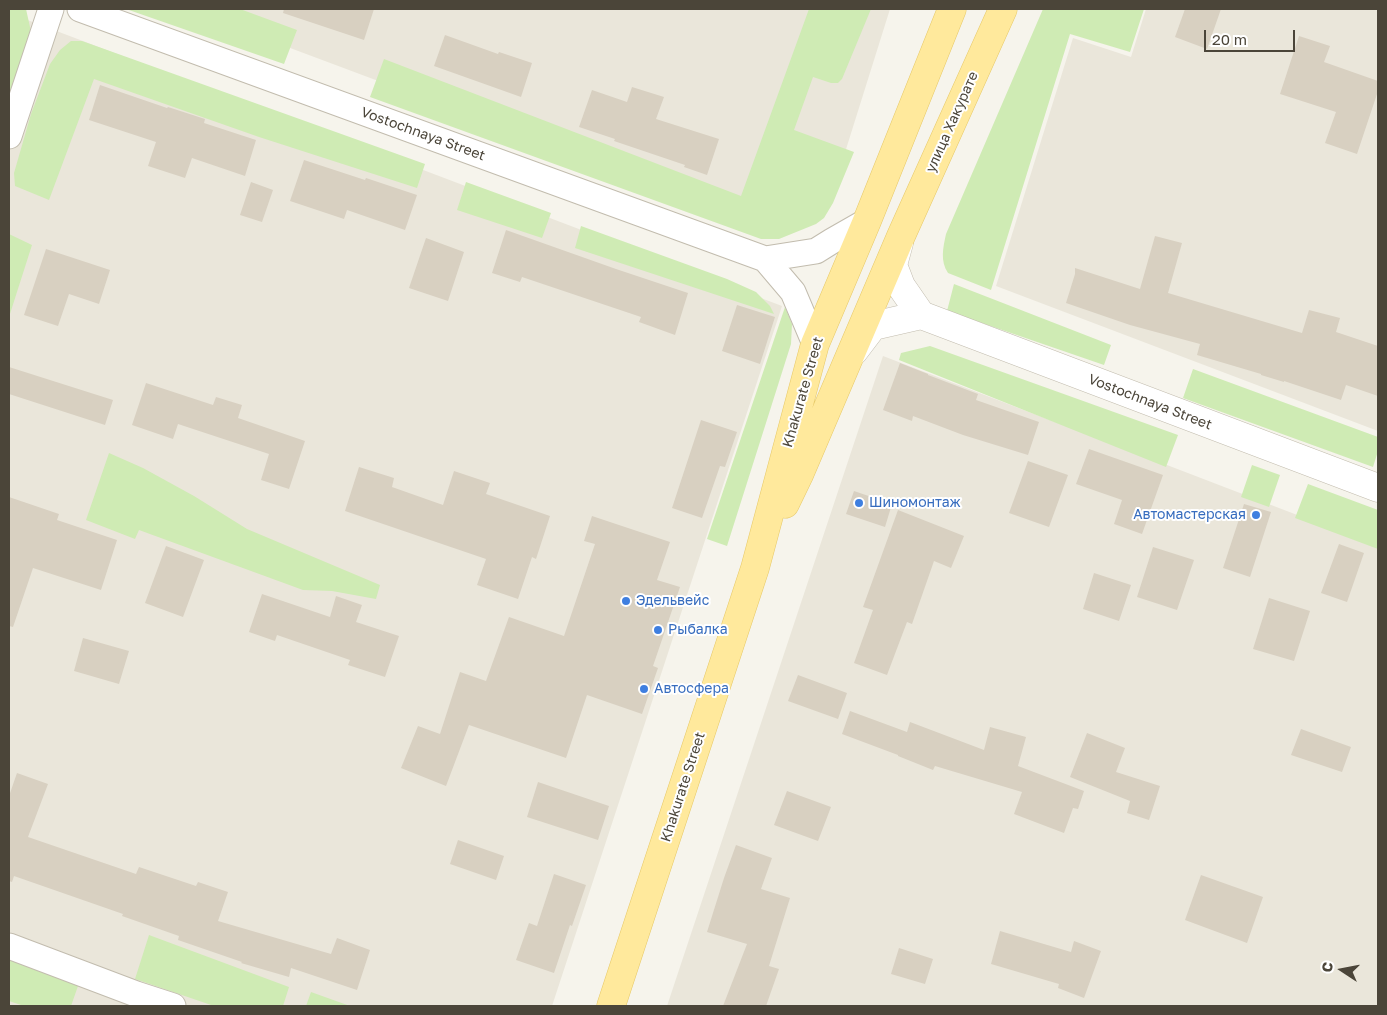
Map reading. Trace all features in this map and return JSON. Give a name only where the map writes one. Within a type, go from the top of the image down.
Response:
[{"type":"main road","points":[[867,221],[952,9]]},
{"type":"main road","name":"улица Хакурате","points":[[900,239],[1003,9]]},
{"type":"main road","name":"Khakurate Street","points":[[611,1006],[755,568],[814,344],[867,221]]},
{"type":"main road","name":"Khakurate Street","points":[[755,568],[799,475],[900,239]]},
{"type":"street","points":[[9,136],[52,9]]},
{"type":"street","name":"Vostochnaya Street","points":[[80,9],[765,258]]},
{"type":"street","points":[[765,258],[816,251],[867,221]]},
{"type":"street","points":[[850,356],[873,326],[921,315],[901,286],[893,265],[900,239]]},
{"type":"street","points":[[765,258],[793,292],[814,344]]},
{"type":"street","name":"Vostochnaya Street","points":[[921,315],[1378,488]]},
{"type":"street","points":[[9,946],[173,1006]]},
{"type":"shaded area","points":[[186,9],[890,9],[826,213],[779,231]]},
{"type":"shaded area","points":[[1146,9],[1378,9],[1378,431],[996,286],[1073,38],[1131,57]]},
{"type":"shaded area","points":[[9,13],[782,306],[552,1006],[9,1006]]},
{"type":"shaded area","points":[[883,356],[1378,546],[1378,1006],[667,1006]]},
{"type":"green space","points":[[9,9],[26,9],[32,36],[9,104]]},
{"type":"green space","points":[[126,9],[240,9],[297,30],[284,64]]},
{"type":"green space","points":[[809,9],[871,9],[842,79],[838,83],[831,83],[813,77],[794,130],[854,152],[833,203],[824,218],[816,224],[779,239],[761,239],[370,97],[384,59],[741,196]]},
{"type":"green space","points":[[1043,9],[1144,9],[1130,52],[1070,34],[991,290],[948,273],[943,259],[944,244],[946,234]]},
{"type":"green space","points":[[71,41],[82,41],[425,164],[417,188],[259,137],[94,79],[49,200],[15,186],[14,173],[31,114],[50,64],[60,50]]},
{"type":"green space","points":[[466,182],[551,213],[542,238],[457,210]]},
{"type":"green space","points":[[581,226],[727,279],[756,292],[770,306],[774,314],[575,248]]},
{"type":"green space","points":[[9,234],[32,245],[9,317]]},
{"type":"green space","points":[[954,284],[1111,345],[1104,365],[947,311]]},
{"type":"green space","points":[[785,307],[792,324],[791,344],[727,546],[707,539]]},
{"type":"green space","points":[[930,346],[1178,435],[1166,467],[899,360],[901,353]]},
{"type":"green space","points":[[1193,369],[1378,437],[1378,451],[1373,467],[1183,398]]},
{"type":"green space","points":[[109,453],[143,468],[194,496],[247,529],[380,585],[376,599],[332,591],[303,590],[139,530],[135,539],[86,520]]},
{"type":"green space","points":[[1252,465],[1280,475],[1269,507],[1241,497]]},
{"type":"green space","points":[[1308,484],[1378,510],[1378,549],[1295,518]]},
{"type":"green space","points":[[149,935],[289,987],[283,1006],[214,1006],[135,979]]},
{"type":"green space","points":[[9,960],[78,986],[71,1006],[24,1006],[9,1001]]},
{"type":"green space","points":[[311,992],[350,1006],[306,1006]]},
{"type":"building","points":[[284,9],[374,9],[364,40],[283,13]]},
{"type":"building","points":[[1185,9],[1221,9],[1207,49],[1175,37]]},
{"type":"building","points":[[445,35],[498,54],[499,52],[532,63],[521,97],[434,66]]},
{"type":"building","points":[[1299,36],[1330,46],[1324,62],[1378,81],[1378,91],[1357,154],[1325,143],[1336,112],[1280,94]]},
{"type":"building","points":[[100,85],[205,119],[204,123],[256,140],[245,176],[192,158],[185,178],[148,166],[156,142],[89,120]]},
{"type":"building","points":[[632,87],[664,97],[656,119],[719,139],[707,175],[684,167],[685,165],[579,127],[592,90],[627,102]]},
{"type":"building","points":[[304,160],[417,195],[405,230],[347,210],[344,219],[290,201]]},
{"type":"building","points":[[251,182],[273,190],[262,222],[240,215]]},
{"type":"building","points":[[506,230],[688,293],[675,335],[639,322],[641,317],[522,277],[520,282],[492,273]]},
{"type":"building","points":[[1155,236],[1182,243],[1168,293],[1302,333],[1309,310],[1340,318],[1336,332],[1378,346],[1378,396],[1346,385],[1341,400],[1197,355],[1200,344],[1130,325],[1066,303],[1075,268],[1140,289]]},
{"type":"building","points":[[426,238],[464,252],[448,301],[409,288]]},
{"type":"building","points":[[46,249],[110,270],[99,304],[69,294],[58,326],[24,315]]},
{"type":"building","points":[[737,305],[775,317],[760,364],[722,351]]},
{"type":"building","points":[[900,363],[978,394],[976,400],[1039,422],[1028,455],[963,435],[913,416],[912,421],[883,410]]},
{"type":"building","points":[[9,367],[113,400],[105,425],[9,394]]},
{"type":"building","points":[[146,383],[213,405],[216,397],[242,405],[238,418],[305,441],[289,489],[261,480],[269,454],[178,424],[173,439],[132,425]]},
{"type":"building","points":[[701,420],[737,432],[725,467],[720,466],[702,518],[672,508]]},
{"type":"building","points":[[1089,449],[1163,475],[1142,534],[1114,524],[1122,500],[1076,484]]},
{"type":"building","points":[[1028,461],[1068,475],[1049,527],[1009,513]]},
{"type":"building","points":[[359,467],[394,478],[392,487],[443,505],[454,471],[490,483],[486,494],[550,516],[536,559],[532,557],[518,599],[477,585],[486,559],[345,511]]},
{"type":"building","points":[[854,491],[892,504],[885,527],[846,514]]},
{"type":"building","points":[[9,497],[59,514],[57,520],[117,540],[101,590],[33,568],[13,627],[9,626]]},
{"type":"building","points":[[1244,504],[1271,512],[1250,577],[1223,568]]},
{"type":"building","points":[[898,510],[964,536],[951,568],[934,561],[912,624],[907,622],[887,675],[854,663],[873,610],[863,607]]},
{"type":"building","points":[[592,516],[670,542],[657,580],[680,587],[653,666],[658,668],[642,714],[587,695],[566,758],[469,725],[446,786],[401,768],[418,726],[440,734],[460,672],[486,681],[509,617],[564,636],[595,544],[584,541]]},
{"type":"building","points":[[1339,544],[1364,553],[1347,602],[1321,593]]},
{"type":"building","points":[[166,546],[204,560],[183,617],[145,603]]},
{"type":"building","points":[[1153,547],[1194,560],[1177,610],[1137,597]]},
{"type":"building","points":[[1094,573],[1131,585],[1119,621],[1083,609]]},
{"type":"building","points":[[262,594],[330,617],[336,596],[362,605],[356,622],[399,636],[385,677],[348,665],[350,660],[277,635],[275,641],[249,632]]},
{"type":"building","points":[[1269,598],[1310,611],[1294,661],[1253,649]]},
{"type":"building","points":[[83,638],[129,651],[119,684],[74,671]]},
{"type":"building","points":[[798,675],[847,693],[838,719],[788,701]]},
{"type":"building","points":[[850,711],[907,732],[910,722],[984,750],[990,727],[1026,737],[1018,766],[1084,791],[1078,809],[1073,808],[1064,833],[1014,814],[1022,792],[935,766],[933,770],[842,734]]},
{"type":"building","points":[[1301,729],[1351,747],[1342,772],[1291,755]]},
{"type":"building","points":[[1087,733],[1125,748],[1116,772],[1160,786],[1149,820],[1127,813],[1130,801],[1070,777]]},
{"type":"building","points":[[17,773],[48,784],[28,837],[136,874],[139,867],[196,886],[198,882],[228,892],[218,921],[331,954],[337,938],[370,950],[357,990],[291,968],[289,977],[241,963],[178,940],[179,936],[122,916],[123,914],[14,876],[12,882],[9,881],[9,796]]},
{"type":"building","points":[[538,782],[609,806],[598,840],[527,817]]},
{"type":"building","points":[[787,791],[831,807],[818,841],[774,825]]},
{"type":"building","points":[[458,840],[504,856],[496,880],[450,864]]},
{"type":"building","points":[[736,845],[772,858],[761,889],[790,898],[769,966],[779,969],[766,1006],[723,1006],[747,944],[707,932]]},
{"type":"building","points":[[554,874],[586,885],[554,973],[516,960],[529,923],[537,926]]},
{"type":"building","points":[[1201,875],[1263,897],[1247,943],[1185,920]]},
{"type":"building","points":[[1000,931],[1071,952],[1074,941],[1101,951],[1084,998],[1058,988],[1059,984],[991,964]]},
{"type":"building","points":[[899,948],[933,959],[925,984],[891,974]]},
{"type":"place","name":"Шиномонтаж","points":[[859,503]]},
{"type":"place","name":"Автомастерская","points":[[1256,515]]},
{"type":"place","name":"Эдельвейс","points":[[626,601]]},
{"type":"place","name":"Рыбалка","points":[[658,630]]},
{"type":"place","name":"Автосфера","points":[[644,689]]}]
